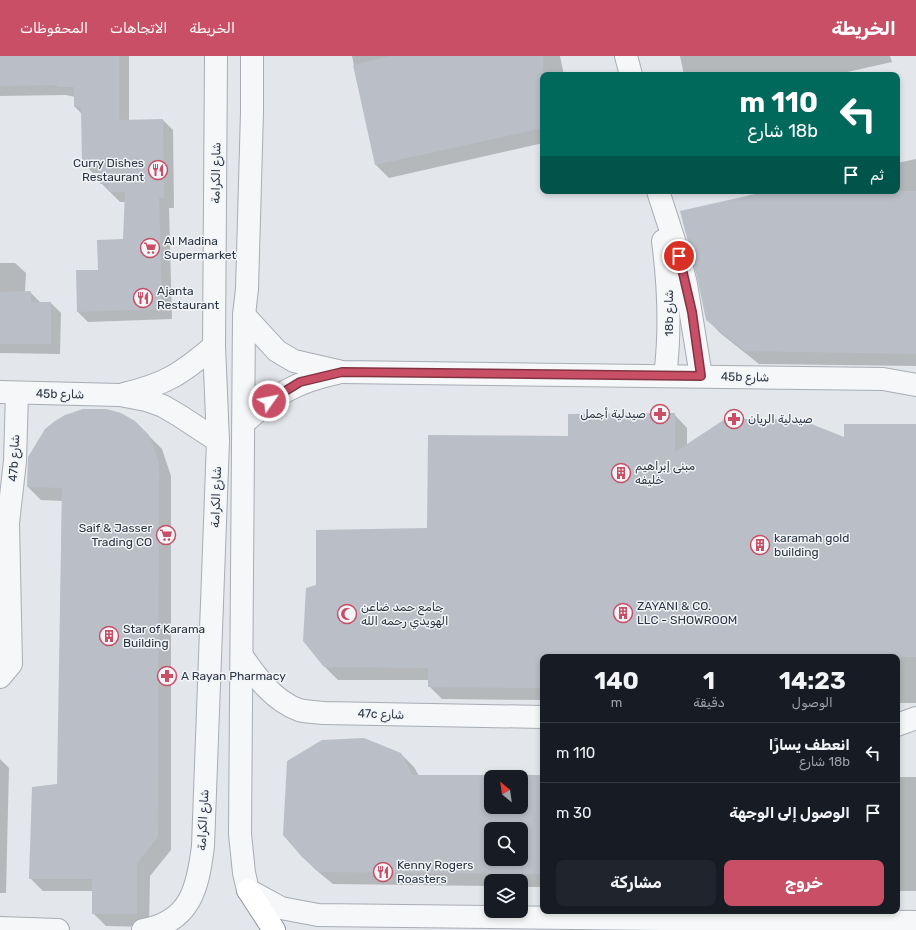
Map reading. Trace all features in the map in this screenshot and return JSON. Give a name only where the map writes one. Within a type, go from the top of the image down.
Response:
[{"type":"highway","points":[[248,890],[274,930]]},
{"type":"street","name":"شارع الكرامة","points":[[143,930],[164,923],[180,913],[192,899],[198,882],[203,846],[218,441],[214,346],[216,56]]},
{"type":"street","points":[[252,56],[252,112],[247,289],[244,315],[240,834],[244,873],[248,890],[281,908],[318,915],[916,922]]},
{"type":"street","points":[[626,56],[630,72]]},
{"type":"street","name":"18b شارع","points":[[659,196],[670,305],[669,337],[665,376]]},
{"type":"street","name":"18b شارع","points":[[659,196],[679,256],[686,284],[701,376]]},
{"type":"street","name":"45b شارع","points":[[244,315],[277,352],[294,361],[342,372],[884,379],[916,385]]},
{"type":"street","name":"45b شارع","points":[[120,395],[163,383],[184,370],[214,346]]},
{"type":"street","name":"45b شارع","points":[[244,422],[269,401],[295,385],[318,377],[342,372]]},
{"type":"street","name":"45b شارع","points":[[884,379],[916,373]]},
{"type":"street","name":"45b شارع","points":[[8,393],[120,395],[146,400],[163,406],[218,441]]},
{"type":"street","name":"47b شارع","points":[[0,677],[11,664],[8,523],[15,460],[8,393]]},
{"type":"street","name":"47b شارع","points":[[0,489],[8,523]]},
{"type":"street","name":"47c شارع","points":[[242,656],[256,678],[276,697],[299,710],[324,713],[540,717]]},
{"type":"street","points":[[900,725],[916,718]]},
{"type":"street","points":[[900,727],[916,732]]},
{"type":"street","points":[[0,928],[58,930]]},
{"type":"building","points":[[0,56],[119,56],[119,120],[163,119],[164,198],[159,198],[162,309],[77,312],[76,270],[98,270],[97,240],[123,239],[125,192],[109,192],[108,184],[100,184],[100,163],[82,163],[81,107],[74,107],[74,87],[57,87],[57,85],[0,86]]},
{"type":"building","points":[[391,56],[543,56],[543,72],[540,72],[540,129],[375,165],[353,65]]},
{"type":"building","points":[[900,191],[916,191],[916,354],[745,351],[706,320],[698,281],[680,211],[755,194],[900,194]]},
{"type":"building","points":[[31,291],[31,302],[51,302],[51,344],[0,344],[0,292]]},
{"type":"building","name":"Star of Karama Building","points":[[83,409],[106,409],[121,413],[135,421],[149,435],[159,462],[158,837],[137,863],[137,914],[92,914],[92,879],[29,879],[32,787],[57,784],[62,488],[27,487],[28,457],[45,429],[65,415]]},
{"type":"building","points":[[675,413],[675,452],[725,419],[799,419],[844,437],[844,424],[916,424],[916,657],[900,657],[900,654],[540,654],[540,688],[428,687],[428,668],[324,667],[303,641],[306,588],[316,585],[316,530],[427,528],[428,435],[568,436],[568,414]]},
{"type":"building","points":[[364,738],[401,753],[413,775],[484,775],[484,814],[528,814],[528,775],[540,775],[540,874],[319,872],[302,857],[283,835],[287,761],[322,740]]},
{"type":"place","name":"Curry Dishes Restaurant","points":[[158,170]]},
{"type":"place","name":"Al Madina Supermarket","points":[[150,248]]},
{"type":"place","name":"Ajanta Restaurant","points":[[143,298]]},
{"type":"place","name":"صيدلية أجمل","points":[[660,414]]},
{"type":"place","name":"صيدلية الريان","points":[[734,419]]},
{"type":"place","name":"مبنى إبراهيم خليفه","points":[[621,473]]},
{"type":"place","name":"Saif & Jasser Trading CO","points":[[166,535]]},
{"type":"place","name":"karamah gold building","points":[[760,545]]},
{"type":"place","name":"ZAYANI & CO. LLC - SHOWROOM","points":[[623,613]]},
{"type":"place","name":"جامع حمد ضاعن الهويدي رحمه الله","points":[[347,614]]},
{"type":"place","name":"Star of Karama Building","points":[[109,636]]},
{"type":"place","name":"A Rayan Pharmacy","points":[[167,676]]},
{"type":"place","name":"Kenny Rogers Roasters","points":[[383,872]]},
{"type":"route","points":[[269,401],[300,382],[342,372],[701,376],[692,312],[679,256]]}]
